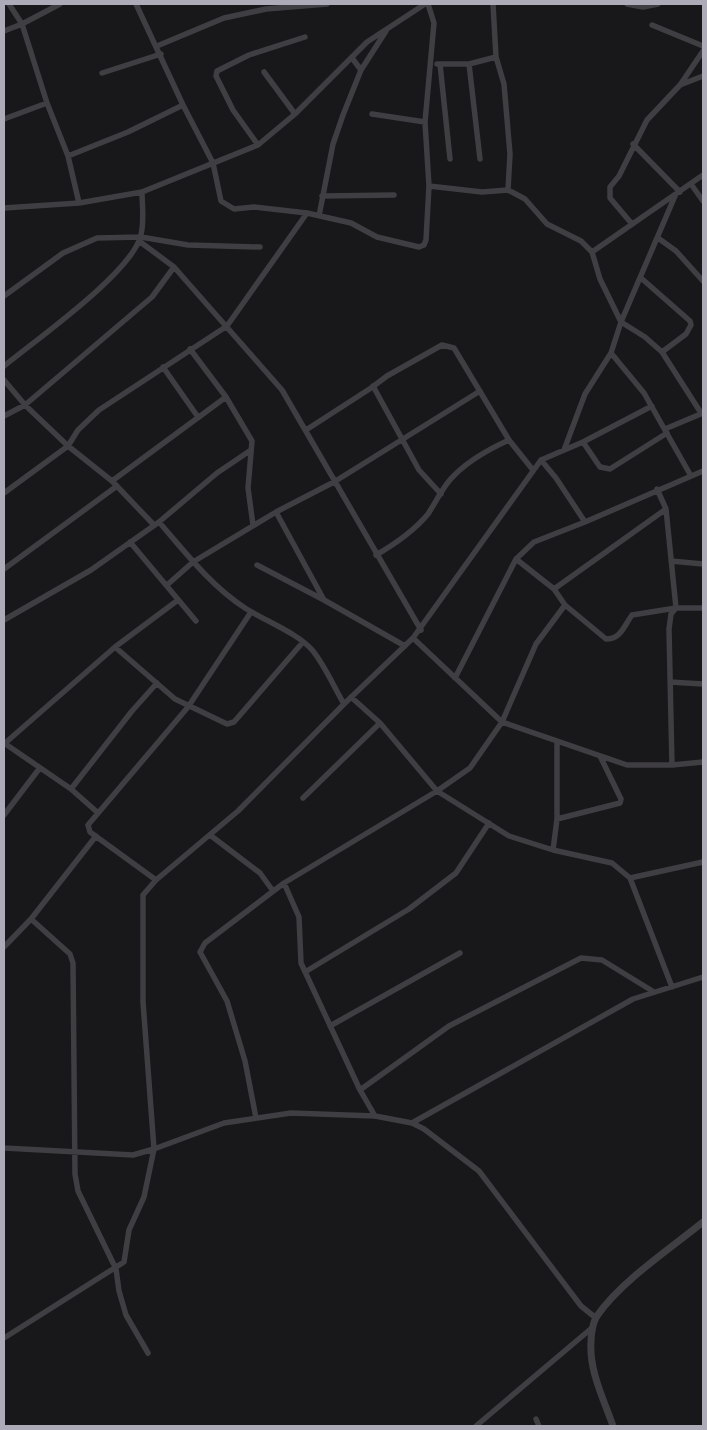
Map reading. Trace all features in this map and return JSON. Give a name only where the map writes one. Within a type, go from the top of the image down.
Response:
[{"type":"street","points":[[9,4],[22,24],[47,104],[68,156],[80,203]]},
{"type":"street","points":[[4,31],[22,24],[60,4]]},
{"type":"street","points":[[4,208],[80,203],[142,192],[213,163],[258,145],[295,114],[367,42],[427,4],[434,23],[425,122],[429,186],[426,240],[424,245],[419,247],[377,237],[351,223],[307,213],[254,208],[234,209],[221,201],[213,163],[183,105],[161,54],[136,4]]},
{"type":"street","points":[[157,46],[224,18],[266,10],[327,4]]},
{"type":"street","points":[[494,4],[496,57],[504,84],[508,124],[510,154],[508,190]]},
{"type":"street","points":[[627,4],[643,7],[658,4]]},
{"type":"street","points":[[652,25],[703,46]]},
{"type":"street","points":[[319,216],[333,144],[361,70],[388,29]]},
{"type":"street","points":[[258,145],[233,110],[216,76],[217,71],[250,55],[304,37]]},
{"type":"street","points":[[632,224],[610,198],[610,187],[619,176],[633,144],[647,120],[680,85],[703,51]]},
{"type":"street","points":[[102,74],[161,54]]},
{"type":"street","points":[[431,64],[469,64],[496,57]]},
{"type":"street","points":[[352,58],[361,70]]},
{"type":"street","points":[[440,64],[450,159]]},
{"type":"street","points":[[469,64],[480,159]]},
{"type":"street","points":[[264,72],[295,114]]},
{"type":"street","points":[[680,85],[703,76]]},
{"type":"street","points":[[4,119],[47,104]]},
{"type":"street","points":[[68,156],[128,132],[183,105]]},
{"type":"street","points":[[372,114],[425,122]]},
{"type":"street","points":[[633,144],[678,194]]},
{"type":"street","points":[[592,252],[703,175]]},
{"type":"street","points":[[691,184],[703,201]]},
{"type":"street","points":[[429,186],[482,192],[508,190],[525,199],[547,224],[581,241],[592,252],[600,279],[621,322],[645,337],[662,352],[702,413],[666,431],[610,469],[600,467],[583,442]]},
{"type":"street","points":[[4,366],[88,298],[126,263],[140,239],[142,192]]},
{"type":"street","points":[[564,450],[585,394],[610,353],[621,322],[678,194]]},
{"type":"street","points":[[322,196],[394,195]]},
{"type":"street","points":[[4,493],[68,446],[78,430],[99,410],[227,326],[307,213]]},
{"type":"street","points":[[4,296],[63,253],[97,238],[140,239],[188,245],[260,247]]},
{"type":"street","points":[[658,238],[676,251],[703,281]]},
{"type":"street","points":[[140,239],[174,267],[282,390],[421,630]]},
{"type":"street","points":[[4,416],[25,405],[152,297],[174,267]]},
{"type":"street","points":[[641,278],[690,321],[690,329],[686,334],[662,352]]},
{"type":"street","points":[[306,430],[387,376],[442,345],[454,348],[509,440],[533,470]]},
{"type":"street","points":[[190,349],[226,397],[249,434],[251,450],[248,488],[253,526]]},
{"type":"street","points":[[610,353],[630,374],[652,406],[692,476]]},
{"type":"street","points":[[163,367],[198,417]]},
{"type":"street","points":[[4,380],[25,405],[68,446],[115,483],[219,588],[251,612],[304,642],[313,651],[344,704]]},
{"type":"street","points":[[374,386],[419,470],[441,494]]},
{"type":"street","points":[[167,585],[193,562],[276,512],[334,482],[480,391]]},
{"type":"street","points":[[4,569],[226,397]]},
{"type":"street","points":[[4,1338],[116,1269],[124,1262],[129,1230],[144,1197],[154,1149],[143,1002],[141,914],[143,895],[156,880],[238,811],[351,697],[421,630],[541,460],[583,442],[652,406]]},
{"type":"street","points":[[376,555],[415,528],[426,516],[449,481],[469,462],[509,440]]},
{"type":"street","points":[[4,620],[91,570],[251,450]]},
{"type":"street","points":[[541,460],[556,478],[585,522]]},
{"type":"street","points":[[456,678],[516,559],[534,542],[703,471]]},
{"type":"street","points":[[657,489],[666,509],[676,608],[671,614],[669,629],[672,765]]},
{"type":"street","points":[[554,589],[666,509]]},
{"type":"street","points":[[276,512],[324,600]]},
{"type":"street","points":[[130,542],[196,621]]},
{"type":"street","points":[[516,559],[554,589],[565,604],[606,639],[613,639],[620,634],[632,616],[676,608],[703,608]]},
{"type":"street","points":[[671,561],[703,564]]},
{"type":"street","points":[[257,566],[324,600],[405,646]]},
{"type":"street","points":[[97,812],[71,789],[4,744],[115,647],[178,600]]},
{"type":"street","points":[[256,1118],[245,1062],[227,1001],[200,952],[205,943],[284,883],[437,791],[470,768],[502,722],[536,644],[565,604]]},
{"type":"street","points":[[156,880],[90,832],[88,825],[189,704],[251,612]]},
{"type":"street","points":[[413,638],[502,722],[601,758],[627,765],[672,765],[703,762]]},
{"type":"street","points":[[115,647],[175,699],[189,704],[227,724],[234,722],[304,642]]},
{"type":"street","points":[[670,682],[703,684]]},
{"type":"street","points":[[71,789],[132,711],[157,684]]},
{"type":"street","points":[[351,697],[380,723],[437,791],[509,836],[553,850],[612,863],[630,878],[672,987]]},
{"type":"street","points":[[302,798],[380,723]]},
{"type":"street","points":[[553,850],[557,819],[557,742]]},
{"type":"street","points":[[557,819],[617,805],[620,802],[621,800],[601,758]]},
{"type":"street","points":[[4,815],[39,769]]},
{"type":"street","points":[[305,972],[409,909],[456,873],[489,823]]},
{"type":"street","points":[[210,835],[260,873],[273,891]]},
{"type":"street","points":[[4,947],[31,919],[96,836]]},
{"type":"street","points":[[630,878],[703,862]]},
{"type":"street","points":[[284,883],[299,917],[301,963],[360,1090],[375,1116]]},
{"type":"street","points":[[31,919],[70,954],[73,963],[73,1152],[78,1190],[116,1269],[119,1291],[126,1315],[148,1353]]},
{"type":"street","points":[[330,1026],[460,953]]},
{"type":"street","points":[[360,1090],[449,1026],[580,958],[602,960],[654,992]]},
{"type":"street","points":[[412,1123],[633,999],[703,978]]},
{"type":"street","points":[[4,1148],[133,1155],[224,1123],[291,1113],[375,1116],[412,1123],[424,1129],[479,1171],[581,1306],[596,1318]]},
{"type":"street","points":[[613,1426],[595,1376],[591,1357],[590,1341],[596,1318],[609,1302],[633,1279],[703,1222]]},
{"type":"street","points":[[476,1426],[593,1327]]},
{"type":"street","points":[[536,1419],[539,1426]]}]
